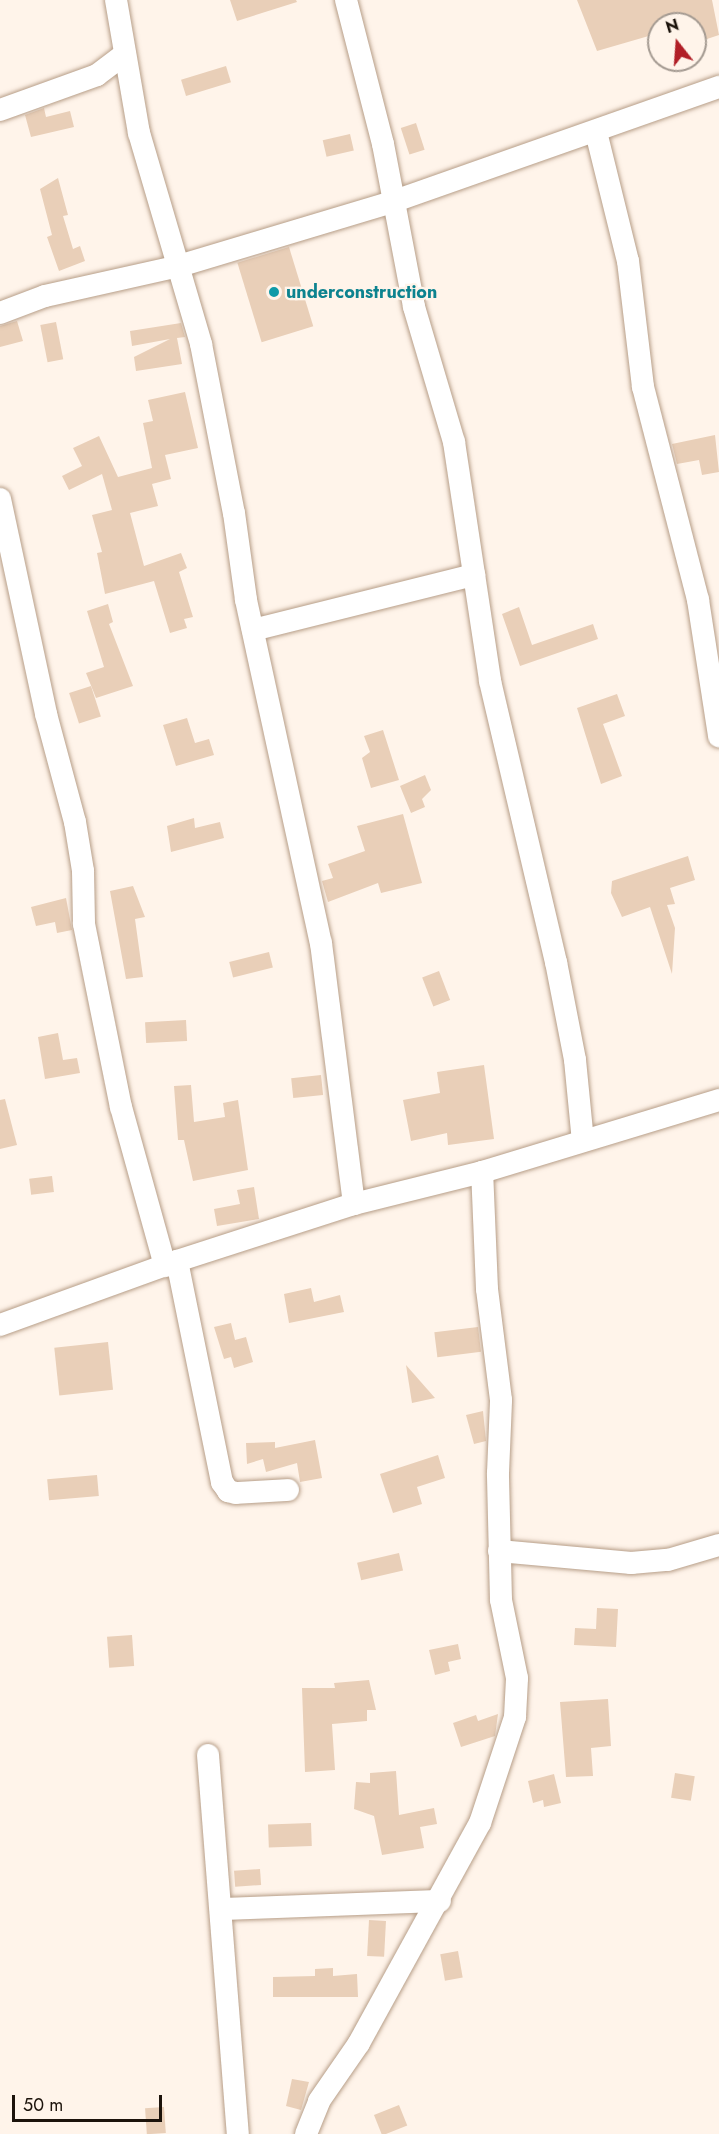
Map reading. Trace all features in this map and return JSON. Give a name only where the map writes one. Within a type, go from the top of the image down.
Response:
[{"type":"street","points":[[116,0],[139,133],[203,354],[253,630],[321,943],[354,1204]]},
{"type":"street","points":[[346,0],[383,144],[392,202],[414,307],[454,442],[465,497],[490,681],[573,1049],[583,1141]]},
{"type":"street","points":[[0,110],[97,75],[124,55]]},
{"type":"street","points":[[0,313],[45,296],[179,266],[392,202],[719,87]]},
{"type":"street","points":[[596,132],[628,261],[643,387],[698,600],[719,736]]},
{"type":"street","points":[[0,499],[46,714],[75,822],[83,871],[84,924],[121,1107],[171,1264],[222,1482],[228,1491],[236,1493],[288,1490]]},
{"type":"street","points":[[253,630],[474,575]]},
{"type":"street","points":[[0,1325],[171,1264],[354,1204],[482,1172],[719,1100]]},
{"type":"street","points":[[306,2134],[319,2101],[359,2043],[391,1980],[440,1901],[480,1823],[515,1717],[517,1678],[501,1600],[499,1551],[501,1400],[487,1289],[482,1172]]},
{"type":"street","points":[[499,1551],[631,1563],[668,1560],[719,1545]]},
{"type":"street","points":[[208,1755],[238,2134]]},
{"type":"street","points":[[221,1909],[440,1901]]},
{"type":"building","points":[[230,0],[296,0],[297,2],[237,21]]},
{"type":"building","points":[[577,0],[712,0],[719,35],[707,39],[707,12],[647,12],[647,36],[597,51]]},
{"type":"building","points":[[226,66],[231,82],[186,96],[181,80]]},
{"type":"building","points":[[44,108],[46,117],[70,111],[74,127],[31,137],[25,115]]},
{"type":"building","points":[[416,123],[425,150],[409,155],[401,128]]},
{"type":"building","points":[[350,134],[354,151],[327,157],[323,140]]},
{"type":"building","points":[[58,178],[68,215],[63,216],[73,249],[80,246],[85,261],[59,271],[47,237],[52,235],[40,189]]},
{"type":"building","name":"underconstruction","points":[[289,247],[313,326],[262,342],[237,263]]},
{"type":"building","points":[[17,321],[23,341],[0,347],[0,326]]},
{"type":"building","points":[[56,322],[63,359],[48,362],[40,325]]},
{"type":"building","points":[[181,323],[185,337],[177,338],[182,364],[136,371],[134,357],[170,339],[132,346],[130,331]]},
{"type":"building","points":[[185,392],[198,448],[165,455],[171,479],[152,484],[158,506],[130,513],[144,566],[181,553],[187,568],[179,572],[193,617],[184,619],[187,628],[170,633],[154,581],[105,594],[97,553],[102,552],[92,515],[112,510],[102,474],[69,490],[62,476],[82,466],[73,448],[99,436],[118,477],[152,468],[143,423],[153,421],[148,400]]},
{"type":"building","points":[[715,435],[719,472],[702,475],[699,460],[677,464],[672,444]]},
{"type":"building","points":[[108,604],[113,622],[109,624],[133,686],[96,698],[86,673],[104,667],[87,611]]},
{"type":"building","points":[[519,607],[532,645],[593,624],[598,639],[520,666],[502,614]]},
{"type":"building","points":[[91,686],[101,716],[79,724],[69,693]]},
{"type":"building","points":[[617,694],[625,716],[603,724],[622,776],[601,784],[577,708]]},
{"type":"building","points":[[187,718],[195,743],[209,739],[214,755],[176,766],[163,725]]},
{"type":"building","points":[[383,730],[399,780],[371,788],[362,758],[370,752],[364,736]]},
{"type":"building","points":[[425,775],[431,790],[422,799],[425,807],[411,813],[400,786]]},
{"type":"building","points":[[403,814],[422,883],[381,893],[378,883],[328,902],[322,881],[333,878],[328,864],[365,851],[357,826]]},
{"type":"building","points":[[194,818],[195,828],[220,822],[224,838],[171,852],[167,826]]},
{"type":"building","points":[[688,856],[695,880],[670,888],[675,904],[667,905],[675,928],[672,974],[650,907],[622,917],[611,893],[612,881]]},
{"type":"building","points":[[133,886],[145,917],[135,919],[143,977],[126,979],[110,891]]},
{"type":"building","points":[[66,898],[72,930],[57,933],[55,922],[36,926],[31,907]]},
{"type":"building","points":[[269,952],[273,968],[233,977],[229,962]]},
{"type":"building","points":[[439,971],[450,1000],[433,1006],[422,977]]},
{"type":"building","points":[[186,1020],[187,1041],[146,1043],[145,1022]]},
{"type":"building","points":[[58,1033],[63,1060],[77,1058],[80,1073],[45,1079],[38,1037]]},
{"type":"building","points":[[484,1065],[494,1139],[448,1145],[447,1133],[411,1141],[403,1100],[440,1093],[437,1072]]},
{"type":"building","points":[[321,1075],[323,1095],[293,1098],[291,1078]]},
{"type":"building","points":[[191,1085],[194,1122],[225,1117],[223,1103],[238,1100],[248,1170],[193,1181],[184,1140],[178,1140],[174,1086]]},
{"type":"building","points":[[5,1099],[17,1145],[0,1149],[0,1100]]},
{"type":"building","points":[[52,1176],[54,1192],[31,1195],[29,1179]]},
{"type":"building","points":[[254,1187],[259,1219],[217,1226],[214,1209],[240,1204],[237,1190]]},
{"type":"building","points":[[311,1288],[314,1302],[340,1295],[344,1312],[289,1323],[284,1294]]},
{"type":"building","points":[[231,1323],[235,1340],[246,1337],[253,1362],[234,1368],[231,1357],[224,1359],[214,1327]]},
{"type":"building","points":[[478,1327],[481,1352],[437,1357],[434,1332]]},
{"type":"building","points":[[108,1342],[113,1390],[59,1395],[54,1348]]},
{"type":"building","points":[[406,1365],[435,1398],[412,1403]]},
{"type":"building","points":[[483,1411],[486,1441],[474,1444],[466,1415]]},
{"type":"building","points":[[315,1440],[322,1478],[300,1482],[297,1463],[266,1472],[263,1459],[247,1464],[246,1443],[275,1442],[275,1448]]},
{"type":"building","points":[[438,1455],[445,1478],[417,1487],[422,1504],[393,1513],[380,1474]]},
{"type":"building","points":[[97,1475],[99,1496],[49,1500],[47,1479]]},
{"type":"building","points":[[399,1553],[403,1571],[361,1580],[357,1563]]},
{"type":"building","points":[[597,1608],[618,1609],[616,1647],[574,1645],[575,1628],[596,1629]]},
{"type":"building","points":[[132,1635],[134,1666],[109,1668],[107,1637]]},
{"type":"building","points":[[458,1644],[461,1659],[448,1662],[450,1671],[435,1675],[429,1650]]},
{"type":"building","points":[[369,1680],[376,1710],[367,1710],[367,1721],[332,1724],[335,1770],[305,1772],[302,1688],[335,1688],[334,1683]]},
{"type":"building","points":[[608,1699],[611,1746],[591,1748],[593,1776],[566,1777],[560,1702]]},
{"type":"building","points":[[498,1714],[495,1736],[461,1747],[453,1723],[476,1715],[478,1721]]},
{"type":"building","points":[[396,1771],[399,1815],[434,1808],[437,1824],[420,1827],[424,1848],[382,1855],[374,1816],[354,1809],[356,1782],[370,1783],[370,1773]]},
{"type":"building","points":[[675,1773],[695,1776],[691,1801],[671,1798]]},
{"type":"building","points":[[554,1774],[561,1803],[544,1807],[543,1800],[533,1803],[528,1781]]},
{"type":"building","points":[[311,1823],[312,1846],[269,1847],[268,1825]]},
{"type":"building","points":[[260,1869],[261,1885],[235,1887],[234,1871]]},
{"type":"building","points":[[369,1920],[386,1921],[384,1957],[367,1956]]},
{"type":"building","points":[[458,1951],[463,1978],[445,1981],[440,1954]]},
{"type":"building","points":[[333,1968],[333,1976],[357,1974],[358,1997],[273,1997],[273,1977],[315,1976],[315,1969]]},
{"type":"building","points":[[292,2079],[309,2082],[301,2110],[286,2106]]},
{"type":"building","points":[[399,2105],[407,2125],[382,2134],[374,2115]]},
{"type":"building","points":[[164,2107],[166,2133],[147,2134],[145,2108]]},
{"type":"place","name":"underconstruction","points":[[274,292]]}]
